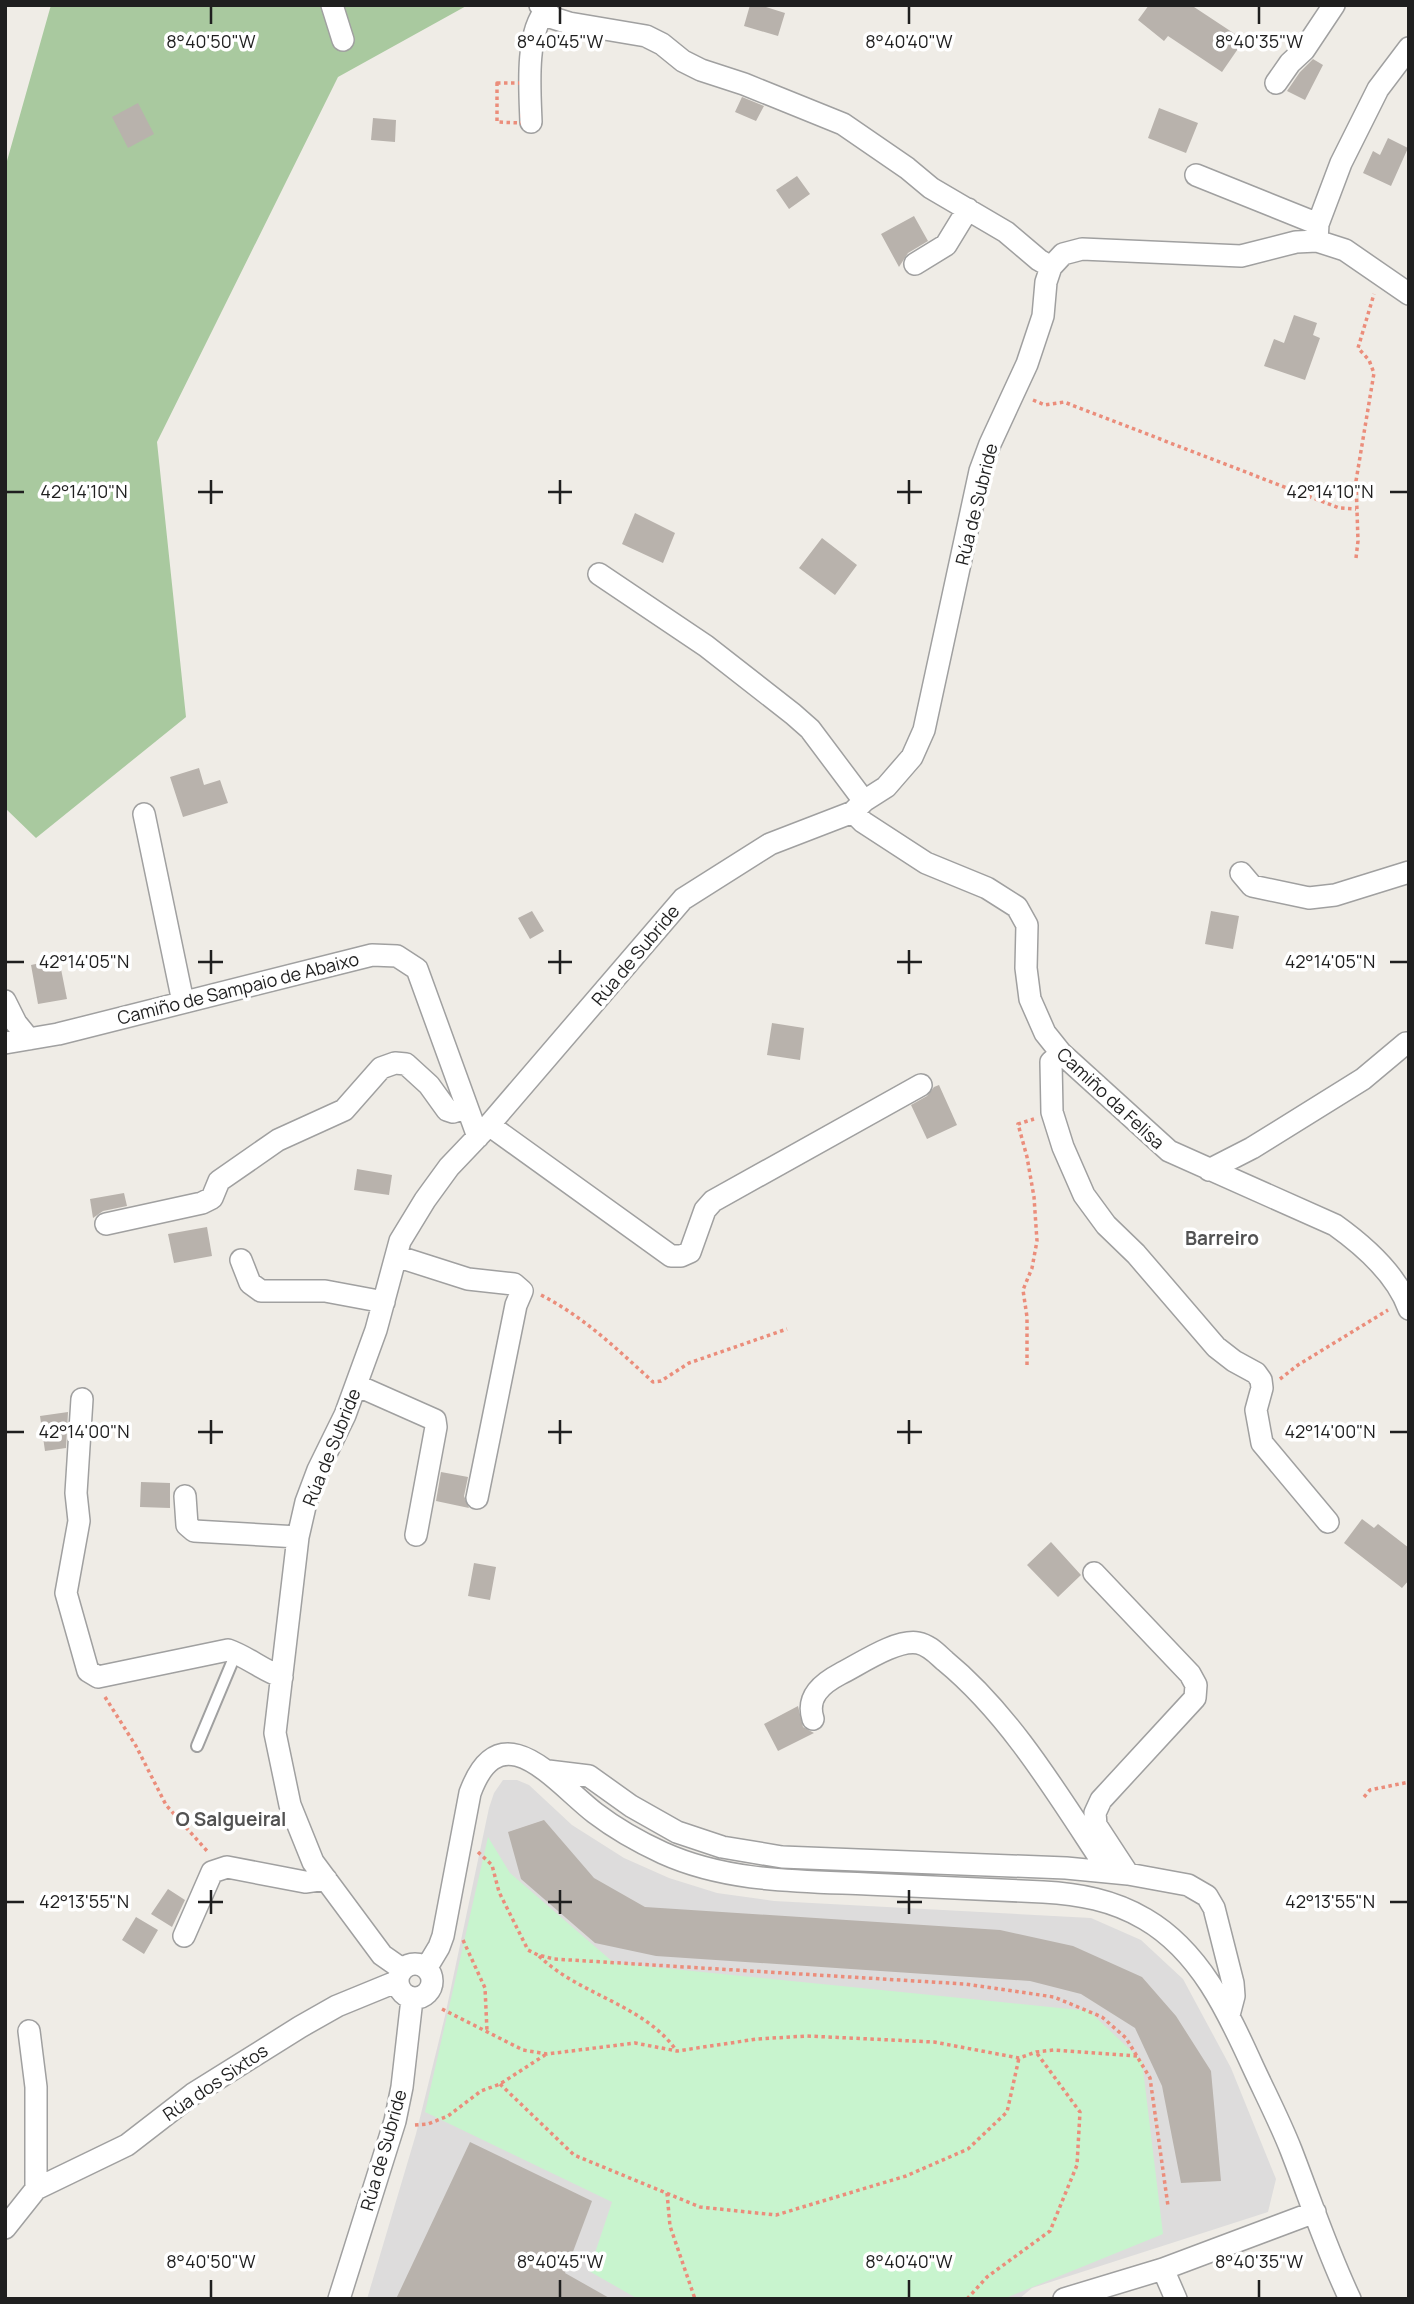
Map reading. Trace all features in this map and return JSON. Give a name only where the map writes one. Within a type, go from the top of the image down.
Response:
[{"type":"street","points":[[332,5],[343,40]]},
{"type":"street","points":[[1276,83],[1290,63],[1304,50],[1334,5]]},
{"type":"street","points":[[531,122],[528,71],[537,24],[543,8],[553,18],[569,23],[646,36],[701,70],[843,124],[931,188],[1006,232],[1051,267],[1063,254],[1082,249],[1241,256],[1296,243],[1318,232],[1341,163],[1378,89],[1409,48]]},
{"type":"street","points":[[1196,175],[1318,232],[1409,294]]},
{"type":"street","points":[[915,264],[946,244],[968,209]]},
{"type":"street","name":"Rúa de Subride","points":[[400,1975],[313,1862],[290,1805],[275,1732],[298,1537],[306,1502],[356,1385],[401,1241],[425,1200],[449,1167],[683,899],[770,844],[859,806],[886,787],[912,757],[924,730],[980,471],[990,443],[1027,364],[1043,316],[1046,282],[1051,267]]},
{"type":"street","name":"Camiño da Felisa","points":[[599,575],[706,646],[810,729],[859,806],[863,822],[926,863],[988,888],[1017,907],[1027,925],[1026,968],[1030,999],[1045,1033],[1061,1053],[1169,1151],[1335,1224],[1352,1237],[1387,1273],[1407,1304]]},
{"type":"street","points":[[144,814],[183,1002]]},
{"type":"street","points":[[1241,873],[1252,887],[1309,898],[1335,895],[1409,873]]},
{"type":"street","name":"Camiño de Sampaio de Abaixo","points":[[5,1043],[58,1034],[372,954],[397,956],[417,969],[467,1107],[483,1131]]},
{"type":"street","points":[[5,1001],[16,1023],[29,1039]]},
{"type":"street","points":[[1209,1170],[1252,1148],[1363,1079],[1406,1043]]},
{"type":"street","points":[[1061,1053],[1051,1062],[1052,1112],[1063,1147],[1084,1195],[1106,1225],[1136,1254],[1216,1347],[1256,1373],[1262,1388],[1256,1410],[1262,1443],[1328,1522]]},
{"type":"street","points":[[106,1224],[202,1203],[212,1198],[219,1181],[278,1140],[344,1110],[381,1068],[395,1063],[406,1064],[429,1085],[447,1110],[453,1112],[467,1107]]},
{"type":"street","points":[[483,1131],[671,1256],[681,1256],[690,1252],[705,1210],[713,1201],[921,1085]]},
{"type":"street","points":[[397,1256],[468,1279],[514,1284],[522,1291],[516,1305],[477,1498]]},
{"type":"street","points":[[241,1260],[250,1283],[261,1291],[325,1291],[384,1302]]},
{"type":"street","points":[[356,1385],[435,1420],[436,1427],[416,1535]]},
{"type":"street","points":[[82,1399],[76,1493],[79,1521],[66,1593],[88,1671],[98,1677],[228,1650],[264,1671],[282,1677]]},
{"type":"street","points":[[185,1496],[187,1525],[194,1531],[298,1537]]},
{"type":"street","points":[[1094,1573],[1190,1674],[1196,1685],[1195,1698],[1101,1800],[1095,1813],[1096,1825],[1118,1873]]},
{"type":"street","points":[[813,1719],[809,1707],[811,1699],[831,1679],[895,1646],[908,1642],[926,1645],[958,1671],[995,1712],[1118,1873]]},
{"type":"street","points":[[427,1967],[443,1936],[470,1793],[486,1762],[503,1755],[524,1756],[548,1771],[595,1813],[638,1842],[696,1866],[738,1876],[784,1881],[1043,1892],[1103,1901],[1145,1919],[1167,1934],[1204,1976],[1229,2015],[1289,2146],[1350,2299]]},
{"type":"street","points":[[548,1771],[589,1776],[631,1806],[677,1832],[722,1847],[782,1857],[1066,1868],[1118,1873],[1188,1885],[1206,1896],[1214,1909],[1233,1983],[1234,1996],[1229,2015]]},
{"type":"street","points":[[184,1936],[212,1872],[219,1868],[227,1867],[305,1882],[326,1879]]},
{"type":"street","points":[[410,1964],[427,1967],[433,1984],[429,1993],[421,1998],[404,1995],[400,1975],[410,1964]]},
{"type":"street","name":"Rúa dos Sixtos","points":[[5,2228],[36,2189],[127,2145],[193,2094],[300,2027],[400,1975]]},
{"type":"street","name":"Rúa de Subride","points":[[339,2299],[395,2121],[402,2087],[412,1998]]},
{"type":"street","points":[[29,2031],[36,2087],[36,2189]]},
{"type":"street","points":[[1064,2299],[1163,2269],[1315,2212]]},
{"type":"street","points":[[1163,2269],[1176,2299]]},
{"type":"lane","points":[[197,1746],[236,1653]]},
{"type":"path","points":[[1356,558],[1356,481],[1374,373],[1369,360],[1358,348],[1375,290],[1384,277]]},
{"type":"path","points":[[1017,387],[1045,405],[1064,402],[1339,509],[1356,509]]},
{"type":"path","points":[[1027,1365],[1027,1317],[1023,1290],[1032,1268],[1037,1241],[1034,1198],[1018,1124],[1052,1112]]},
{"type":"path","points":[[522,1291],[534,1292],[568,1309],[653,1382],[660,1381],[689,1363],[787,1329]]},
{"type":"path","points":[[1262,1388],[1277,1382],[1298,1365],[1407,1304]]},
{"type":"path","points":[[92,1673],[113,1712],[136,1746],[166,1805],[187,1831],[217,1859],[219,1868]]},
{"type":"path","points":[[1364,1797],[1370,1790],[1409,1782]]},
{"type":"path","points":[[477,1851],[492,1865],[499,1892],[528,1950],[538,1955],[554,1959],[965,1984],[1054,1997],[1102,2017],[1126,2038],[1150,2078],[1168,2206]]},
{"type":"path","points":[[457,1940],[465,1941],[485,1988],[487,2031]]},
{"type":"path","points":[[538,1955],[554,1971],[652,2024],[667,2037],[677,2051]]},
{"type":"path","points":[[442,2009],[523,2050],[547,2054],[635,2043],[677,2051],[757,2039],[831,2036],[934,2042],[1019,2058],[1054,2050],[1137,2056]]},
{"type":"path","points":[[967,2299],[987,2277],[1050,2231],[1077,2165],[1080,2112],[1036,2052]]},
{"type":"path","points":[[413,2125],[428,2124],[448,2116],[481,2091],[500,2084],[547,2054]]},
{"type":"path","points":[[500,2084],[574,2154],[699,2207],[776,2215],[906,2176],[968,2149],[1007,2112],[1019,2058]]},
{"type":"path","points":[[667,2193],[670,2226],[695,2299]]},
{"type":"shaded area","points":[[503,1780],[517,1780],[529,1785],[572,1825],[624,1858],[669,1878],[717,1893],[774,1901],[1091,1918],[1141,1940],[1183,1979],[1231,2068],[1276,2179],[1268,2212],[1032,2288],[1019,2299],[367,2299],[416,2134],[445,2016],[489,1808],[494,1793]]},
{"type":"green space","points":[[51,5],[468,5],[338,77],[157,442],[186,717],[36,838],[5,808],[5,168]]},
{"type":"green space","points":[[488,1837],[510,1873],[614,1963],[1089,2011],[1142,2061],[1163,2234],[1003,2299],[638,2299],[589,2271],[612,2202],[425,2112]]},
{"type":"building","points":[[750,5],[760,5],[785,13],[778,36],[744,26]]},
{"type":"building","points":[[1149,5],[1191,5],[1244,40],[1222,72],[1168,36],[1164,41],[1138,20]]},
{"type":"building","points":[[1313,59],[1323,65],[1305,100],[1287,91]]},
{"type":"building","points":[[742,97],[764,106],[756,121],[735,112]]},
{"type":"building","points":[[138,103],[154,134],[128,148],[112,117]]},
{"type":"building","points":[[1159,108],[1198,123],[1186,153],[1148,138]]},
{"type":"building","points":[[373,118],[396,120],[395,142],[371,140]]},
{"type":"building","points":[[1388,138],[1408,148],[1391,186],[1363,173],[1373,151],[1380,155]]},
{"type":"building","points":[[797,176],[810,194],[789,209],[776,190]]},
{"type":"building","points":[[914,216],[928,241],[908,253],[899,267],[881,234]]},
{"type":"building","points":[[1294,315],[1317,323],[1313,335],[1320,338],[1305,380],[1264,366],[1274,339],[1284,343]]},
{"type":"building","points":[[635,513],[675,533],[663,563],[622,544]]},
{"type":"building","points":[[822,538],[857,565],[835,595],[799,568]]},
{"type":"building","points":[[199,768],[204,785],[220,780],[228,803],[183,817],[170,777]]},
{"type":"building","points":[[532,911],[544,931],[530,939],[518,918]]},
{"type":"building","points":[[1211,911],[1239,916],[1233,949],[1205,944]]},
{"type":"building","points":[[59,959],[67,999],[38,1004],[31,965]]},
{"type":"building","points":[[772,1023],[804,1028],[800,1060],[767,1055]]},
{"type":"building","points":[[939,1085],[957,1125],[927,1139],[911,1105]]},
{"type":"building","points":[[357,1169],[392,1175],[389,1195],[354,1190]]},
{"type":"building","points":[[124,1193],[127,1206],[103,1211],[93,1218],[90,1199]]},
{"type":"building","points":[[207,1227],[212,1256],[174,1263],[168,1234]]},
{"type":"building","points":[[68,1412],[66,1448],[45,1451],[40,1416]]},
{"type":"building","points":[[441,1472],[468,1477],[464,1496],[469,1508],[436,1501]]},
{"type":"building","points":[[141,1482],[170,1483],[170,1508],[140,1507]]},
{"type":"building","points":[[1362,1519],[1374,1528],[1378,1524],[1409,1548],[1409,1580],[1402,1588],[1344,1543]]},
{"type":"building","points":[[1051,1542],[1081,1575],[1058,1597],[1027,1565]]},
{"type":"building","points":[[474,1563],[496,1567],[490,1600],[468,1596]]},
{"type":"building","points":[[798,1706],[803,1727],[814,1733],[778,1751],[764,1724]]},
{"type":"building","points":[[544,1820],[594,1878],[645,1907],[1000,1930],[1073,1946],[1142,1977],[1176,2016],[1211,2071],[1221,2181],[1181,2183],[1162,2086],[1135,2028],[1081,1994],[1030,1981],[656,1956],[595,1943],[521,1879],[508,1832]]},
{"type":"building","points":[[168,1889],[185,1900],[172,1927],[151,1914]]},
{"type":"building","points":[[136,1917],[158,1930],[144,1954],[122,1940]]},
{"type":"building","points":[[470,2142],[592,2201],[565,2273],[611,2299],[396,2299]]},
{"type":"district","name":"Barreiro","points":[[1222,1238]]},
{"type":"district","name":"O Salgueiral","points":[[231,1819]]}]
